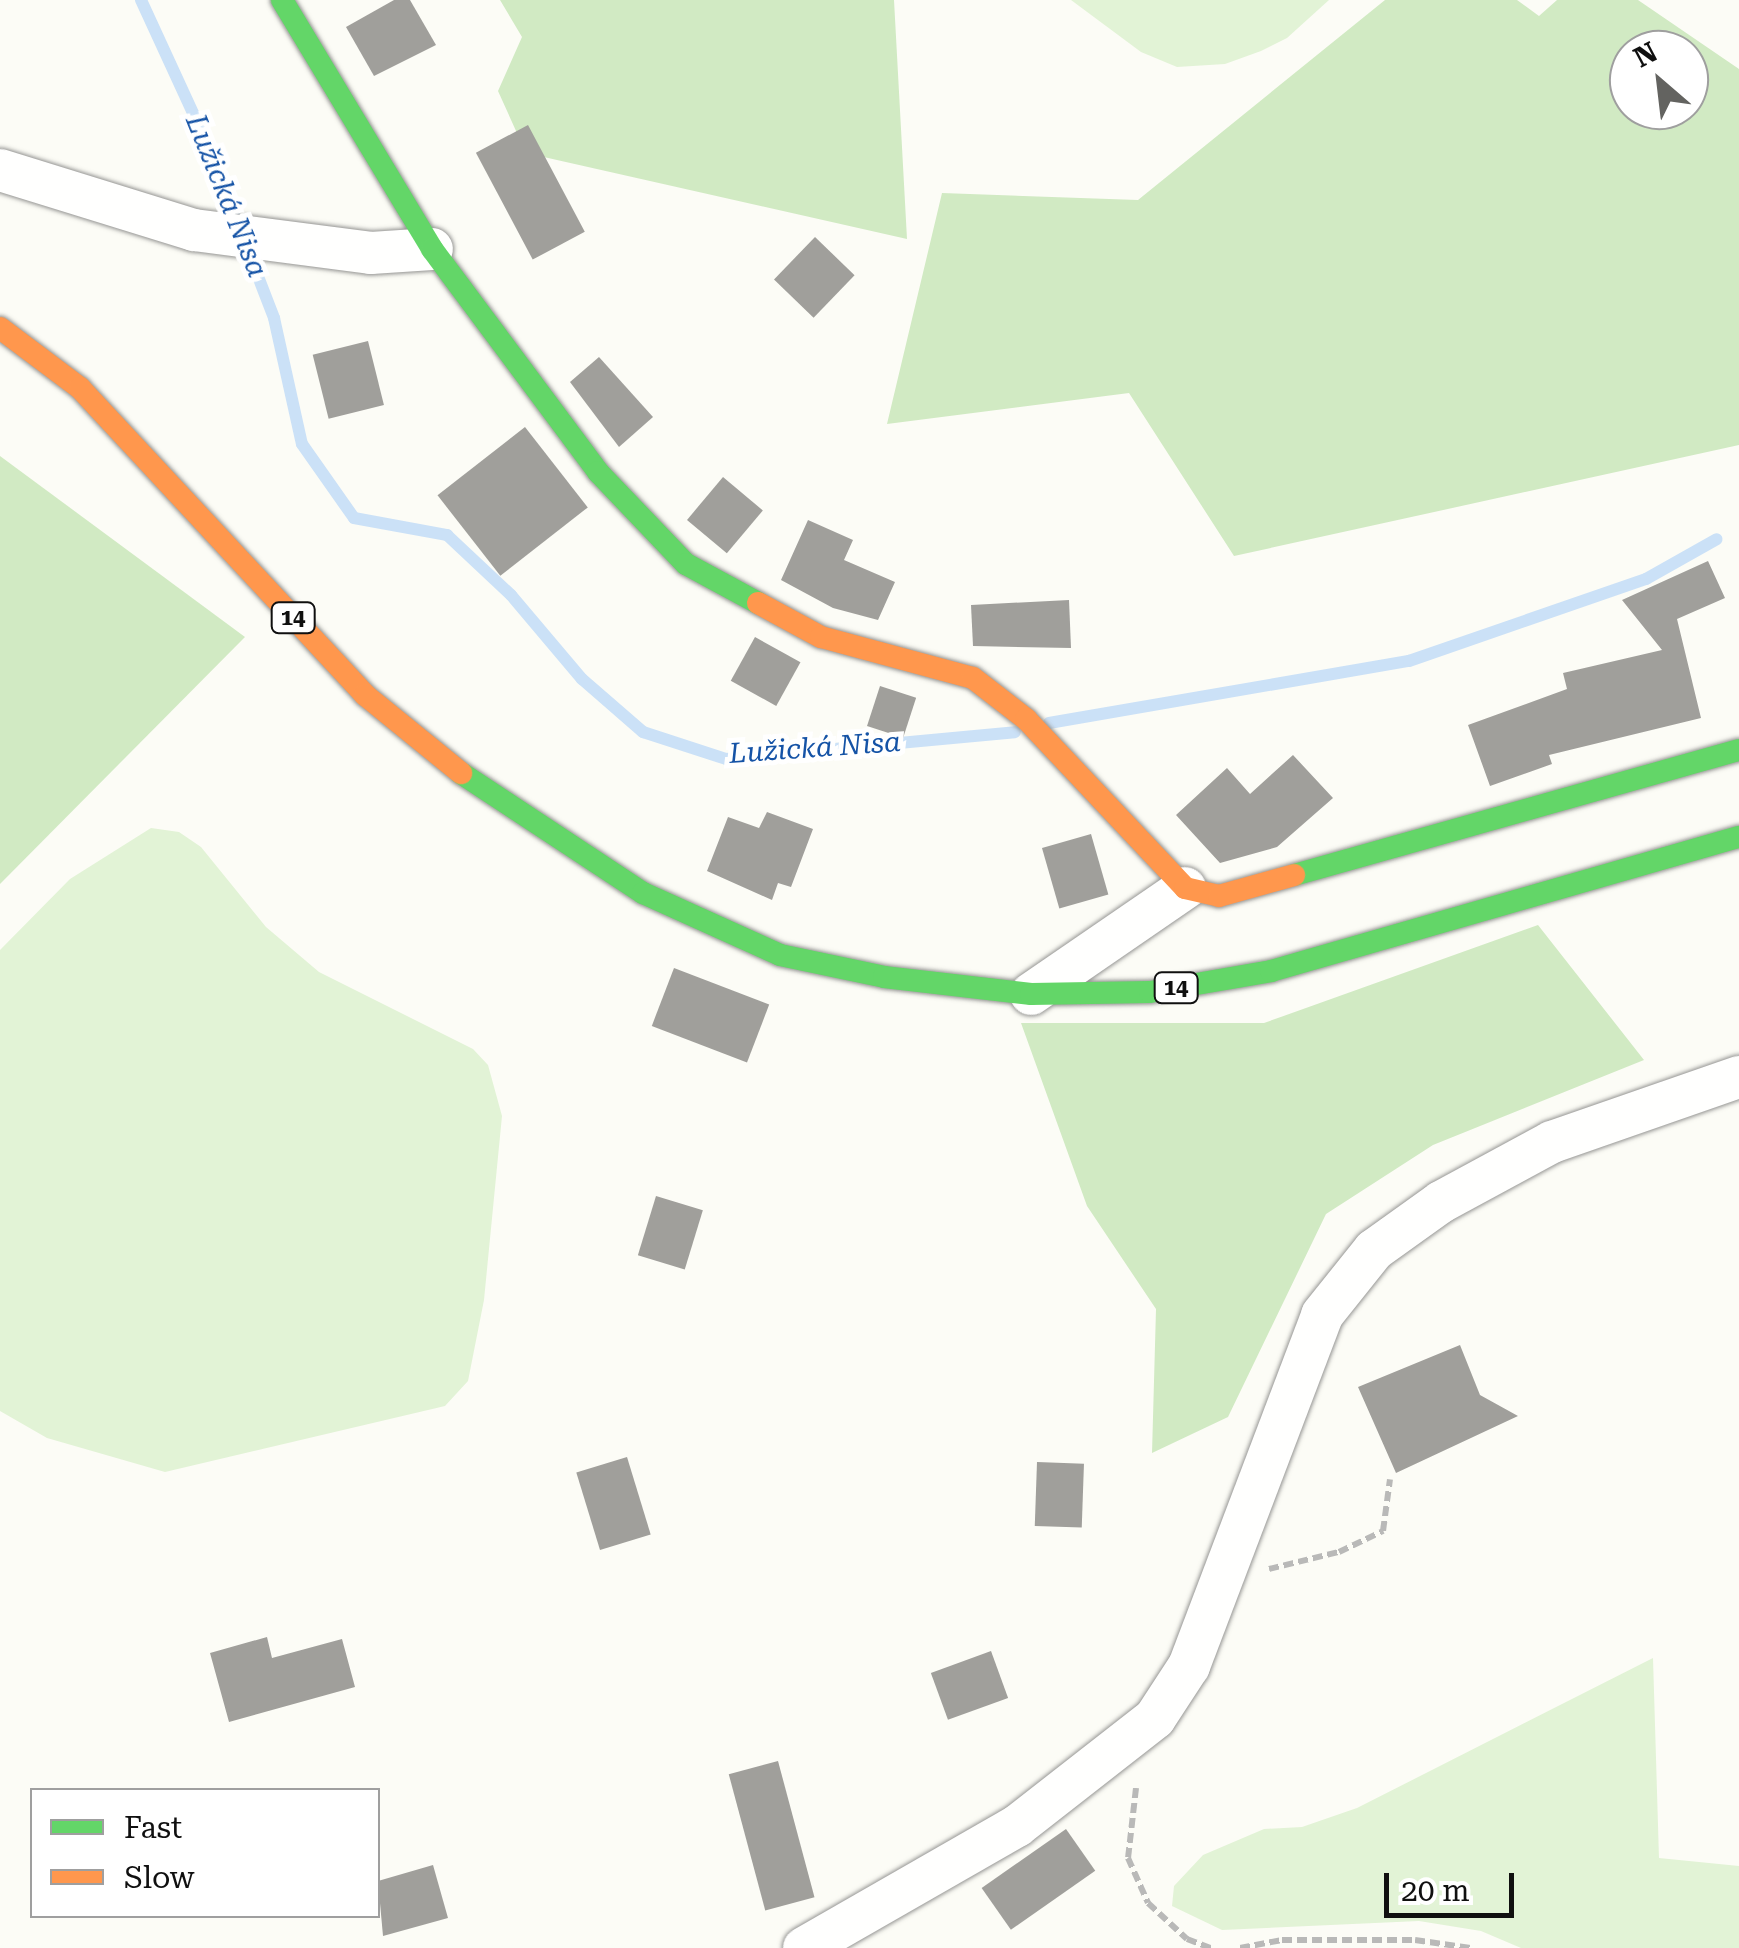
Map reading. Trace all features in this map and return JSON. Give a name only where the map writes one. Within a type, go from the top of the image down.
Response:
[{"type":"main road","points":[[282,0],[432,248],[598,472],[686,564],[821,637],[972,678],[1026,719],[1185,888],[1219,896],[1739,750]]},
{"type":"main road","name":"14","points":[[0,328],[80,388],[365,695],[546,835],[643,893],[780,955],[884,977],[1031,994],[1150,992],[1271,971],[1739,837]]},
{"type":"street","points":[[0,170],[194,230],[371,253],[432,248]]},
{"type":"street","points":[[1031,994],[1185,888]]},
{"type":"street","points":[[804,1948],[1017,1826],[1155,1718],[1189,1666],[1230,1543],[1322,1315],[1374,1250],[1441,1202],[1552,1142],[1739,1077]]},
{"type":"path","points":[[1230,1543],[1272,1570],[1339,1552],[1383,1531],[1390,1479]]},
{"type":"path","points":[[1155,1718],[1132,1803],[1128,1858],[1148,1904],[1187,1938],[1211,1948]]},
{"type":"path","points":[[1240,1948],[1282,1940],[1415,1940],[1470,1948]]},
{"type":"green space","points":[[500,0],[894,0],[907,239],[526,153],[498,91],[522,37]]},
{"type":"green space","points":[[1071,0],[1329,0],[1287,38],[1261,51],[1225,64],[1177,67],[1141,52]]},
{"type":"green space","points":[[1385,0],[1517,0],[1539,16],[1557,0],[1638,0],[1682,30],[1609,30],[1609,130],[1709,130],[1709,49],[1739,69],[1739,445],[1234,556],[1129,393],[887,424],[942,193],[1138,200]]},
{"type":"green space","points":[[0,456],[245,637],[0,884]]},
{"type":"green space","points":[[151,828],[179,832],[201,847],[266,927],[319,972],[473,1049],[488,1065],[502,1116],[484,1300],[468,1381],[445,1406],[165,1472],[47,1438],[0,1411],[0,950],[70,879]]},
{"type":"green space","points":[[1538,925],[1644,1060],[1433,1145],[1326,1214],[1228,1417],[1152,1453],[1156,1309],[1087,1206],[1021,1023],[1264,1023]]},
{"type":"green space","points":[[1653,1658],[1659,1858],[1739,1866],[1739,1948],[1521,1948],[1481,1931],[1419,1921],[1222,1930],[1172,1906],[1174,1886],[1203,1855],[1264,1829],[1302,1827],[1357,1808]]},
{"type":"building","points":[[394,0],[410,0],[436,45],[374,76],[346,27]]},
{"type":"building","points":[[528,125],[585,232],[533,260],[476,153]]},
{"type":"building","points":[[815,237],[855,275],[814,318],[774,279]]},
{"type":"building","points":[[368,341],[384,405],[329,419],[313,355]]},
{"type":"building","points":[[599,357],[653,417],[619,447],[570,382]]},
{"type":"building","points":[[525,427],[588,507],[500,576],[438,495]]},
{"type":"building","points":[[723,477],[763,510],[727,553],[687,520]]},
{"type":"building","points":[[808,520],[853,540],[844,560],[895,582],[878,620],[833,608],[781,580]]},
{"type":"building","points":[[1708,561],[1725,598],[1677,619],[1701,718],[1549,755],[1552,764],[1490,786],[1468,725],[1567,689],[1563,673],[1662,650],[1622,600]]},
{"type":"building","points":[[1069,600],[1071,648],[973,646],[971,605]]},
{"type":"building","points":[[755,637],[800,662],[776,706],[731,681]]},
{"type":"building","points":[[880,686],[916,698],[903,738],[867,726]]},
{"type":"building","points":[[1293,755],[1333,798],[1277,847],[1220,863],[1176,815],[1227,768],[1250,794]]},
{"type":"building","points":[[767,812],[813,829],[791,887],[778,883],[772,900],[707,871],[728,817],[759,828]]},
{"type":"building","points":[[1091,834],[1108,895],[1059,909],[1042,848]]},
{"type":"building","points":[[674,968],[769,1005],[747,1062],[652,1026]]},
{"type":"building","points":[[656,1196],[703,1210],[685,1270],[638,1255]]},
{"type":"building","points":[[1460,1345],[1480,1395],[1518,1416],[1396,1473],[1358,1387]]},
{"type":"building","points":[[627,1457],[651,1534],[600,1550],[576,1472]]},
{"type":"building","points":[[1037,1462],[1084,1464],[1082,1528],[1035,1526]]},
{"type":"building","points":[[267,1637],[272,1658],[342,1639],[355,1687],[229,1722],[210,1653]]},
{"type":"building","points":[[991,1651],[1008,1698],[948,1720],[931,1673]]},
{"type":"building","points":[[778,1761],[814,1897],[765,1910],[729,1774]]},
{"type":"building","points":[[1066,1829],[1095,1871],[1011,1930],[982,1888]]},
{"type":"building","points":[[433,1865],[448,1918],[383,1936],[380,1880]]},
{"type":"waterway","name":"Lužická Nisa","points":[[141,0],[205,139],[274,318],[302,444],[354,518],[447,535],[511,595],[582,679],[643,732],[726,759],[1015,732]]},
{"type":"waterway","name":"Lužická Nisa","points":[[1049,723],[1409,661],[1646,579],[1717,539]]},
{"type":"traffic: fast","points":[[282,0],[432,249],[598,472],[686,564],[758,603]]},
{"type":"traffic: fast","points":[[1294,875],[1739,750]]},
{"type":"traffic: fast","points":[[461,773],[643,893],[780,955],[884,977],[1031,994],[1150,992],[1271,971],[1739,837]]},
{"type":"traffic: slow","points":[[0,328],[80,388],[365,695],[461,773]]},
{"type":"traffic: slow","points":[[758,603],[821,637],[973,678],[1026,719],[1185,888],[1219,896],[1294,875]]}]
